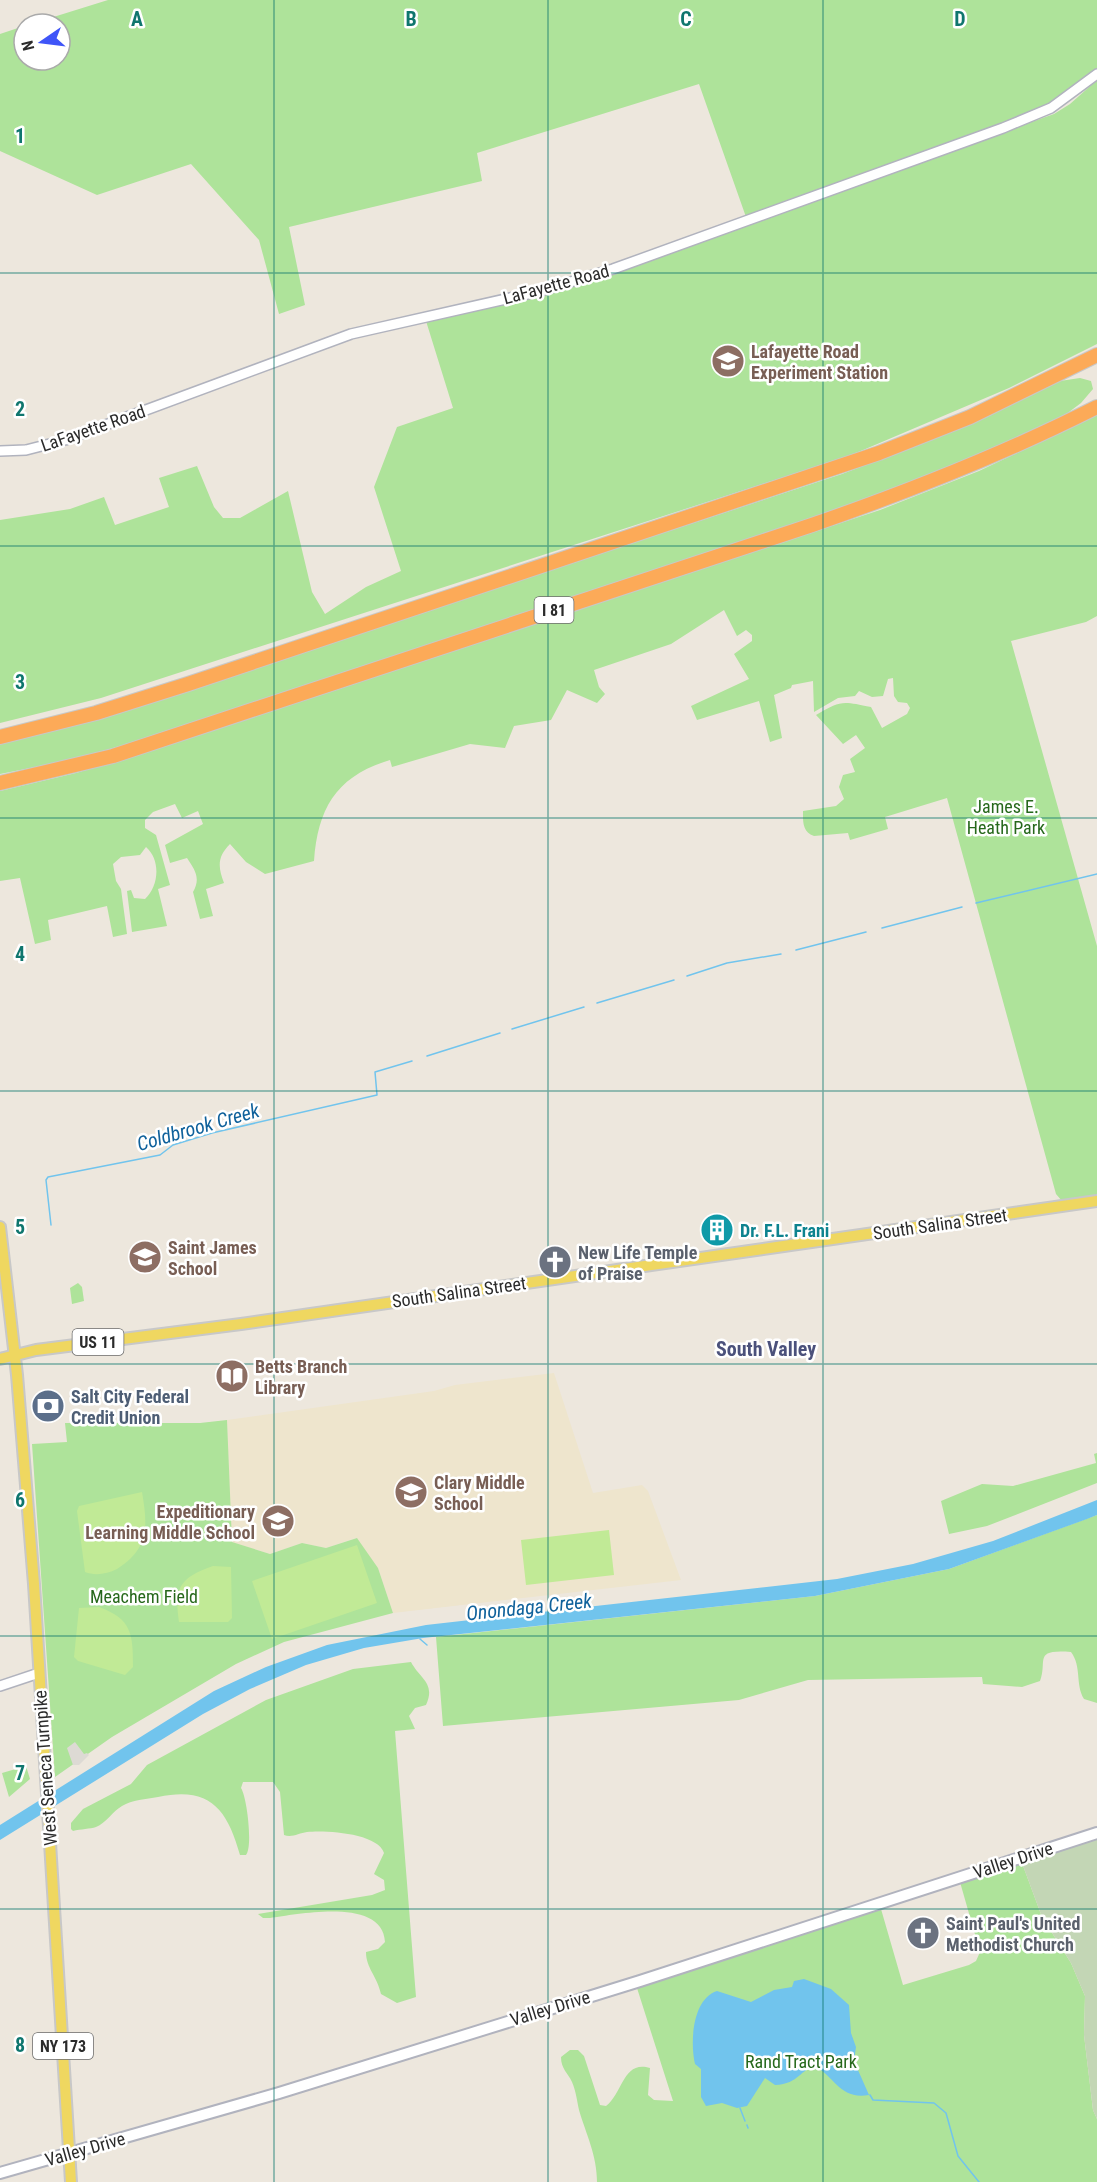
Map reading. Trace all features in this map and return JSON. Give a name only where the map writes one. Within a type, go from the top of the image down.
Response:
[{"type":"highway","points":[[0,737],[96,712],[188,684],[870,456],[970,417],[1097,355]]},
{"type":"highway","name":"I 81","points":[[0,783],[113,756],[823,521],[913,490],[978,464],[1097,407]]},
{"type":"main road","name":"South Salina Street","points":[[0,1359],[15,1354],[1097,1201]]},
{"type":"main road","name":"NY 173","points":[[0,1227],[15,1354]]},
{"type":"main road","name":"West Seneca Turnpike","points":[[15,1354],[39,1673],[72,2182]]},
{"type":"main road","name":"Valley Drive","points":[[0,2173],[70,2154],[640,1981],[1097,1833]]},
{"type":"street","name":"LaFayette Road","points":[[0,451],[26,450],[65,440],[351,334],[541,291],[613,269],[1012,124],[1051,108],[1097,74]]},
{"type":"street","points":[[0,1686],[39,1673]]},
{"type":"shaded area","name":"Clary Middle School","points":[[554,1373],[593,1493],[642,1485],[648,1491],[681,1580],[393,1613],[378,1568],[356,1538],[326,1548],[302,1543],[270,1554],[231,1542],[227,1420],[434,1391],[455,1385]]},
{"type":"shaded area","points":[[75,1742],[84,1754],[89,1755],[79,1765],[73,1765],[67,1748]]},
{"type":"green space","points":[[108,0],[1097,0],[1097,68],[1059,98],[1040,109],[746,217],[699,84],[477,153],[482,181],[289,227],[305,305],[279,314],[259,240],[191,164],[97,195],[0,151],[0,34],[12,30],[12,72],[72,72],[72,12],[70,12]]},
{"type":"green space","name":"Lafayette Road Experiment Station","points":[[1097,80],[1097,344],[1009,388],[849,456],[101,698],[0,723],[0,520],[70,509],[104,497],[115,525],[169,507],[159,478],[197,466],[214,507],[223,518],[240,518],[288,491],[312,592],[325,614],[366,587],[401,571],[374,487],[397,427],[453,408],[426,321],[554,291],[1054,114],[1070,104]]},
{"type":"green space","points":[[1080,378],[1091,381],[1093,389],[1081,403],[1053,424],[890,493],[131,743],[71,760],[0,774],[0,740],[447,604],[842,474],[954,431],[1060,381]]},
{"type":"green space","name":"James E. Heath Park","points":[[1097,415],[1097,616],[1086,622],[1011,641],[1097,946],[1097,1197],[1062,1201],[1056,1194],[947,798],[885,817],[888,829],[850,840],[848,833],[814,836],[805,829],[803,811],[836,806],[844,799],[839,787],[843,775],[855,772],[850,759],[865,748],[856,735],[843,744],[816,715],[837,704],[861,705],[871,707],[882,728],[907,714],[910,708],[907,703],[898,702],[894,696],[893,678],[888,679],[883,696],[872,697],[859,691],[855,696],[838,698],[814,712],[813,681],[792,685],[791,688],[774,695],[782,738],[770,742],[759,701],[697,720],[691,706],[749,679],[734,654],[752,641],[752,635],[746,630],[737,636],[724,610],[671,644],[594,670],[599,687],[605,694],[597,703],[567,690],[551,720],[514,726],[505,748],[470,744],[392,767],[390,760],[356,775],[334,796],[326,810],[316,842],[314,861],[265,874],[246,862],[230,844],[220,862],[224,883],[206,889],[213,916],[200,919],[193,892],[197,878],[187,858],[170,863],[165,845],[203,824],[198,811],[182,818],[175,804],[153,812],[145,820],[145,828],[156,835],[170,885],[158,889],[167,926],[132,932],[127,891],[131,890],[134,898],[145,899],[150,894],[155,880],[156,866],[151,852],[146,847],[140,855],[121,857],[113,864],[116,881],[121,889],[127,934],[113,937],[107,906],[48,920],[51,940],[35,944],[20,878],[0,881],[0,791],[76,773],[169,745],[880,510],[979,471]]},
{"type":"green space","points":[[78,1283],[82,1287],[84,1301],[72,1304],[70,1288]]},
{"type":"green space","name":"Meachem Field","points":[[227,1420],[232,1542],[270,1554],[302,1543],[326,1548],[357,1538],[378,1568],[393,1613],[284,1642],[236,1664],[112,1737],[55,1777],[32,1444],[67,1442],[65,1423],[200,1423]]},
{"type":"green space","points":[[1097,1453],[1097,1483],[987,1526],[949,1534],[941,1501],[982,1484],[1013,1486],[1096,1463],[1094,1454]]},
{"type":"green space","points":[[142,1492],[145,1526],[141,1545],[128,1561],[113,1571],[97,1574],[85,1572],[77,1511],[79,1506]]},
{"type":"green space","points":[[1097,1515],[1097,1703],[1084,1699],[1071,1652],[1051,1652],[1044,1658],[1040,1681],[1022,1687],[983,1684],[982,1677],[808,1680],[739,1700],[443,1726],[436,1637],[815,1596],[949,1569]]},
{"type":"green space","points":[[609,1530],[614,1575],[526,1585],[521,1540]]},
{"type":"green space","points":[[357,1545],[377,1603],[272,1639],[252,1581]]},
{"type":"green space","points":[[213,1566],[231,1567],[232,1618],[228,1622],[179,1622],[177,1601],[181,1586],[193,1575]]},
{"type":"green space","points":[[99,1607],[118,1617],[128,1629],[131,1637],[133,1667],[125,1675],[78,1661],[74,1657],[79,1608]]},
{"type":"green space","points":[[411,1662],[426,1682],[429,1691],[426,1705],[415,1708],[409,1716],[415,1729],[395,1731],[416,1997],[397,2003],[381,1994],[368,1963],[366,1952],[378,1949],[385,1942],[381,1928],[370,1919],[338,1912],[270,1918],[263,1918],[258,1914],[372,1895],[385,1890],[384,1880],[374,1874],[384,1853],[380,1846],[372,1841],[350,1834],[326,1832],[284,1835],[280,1792],[273,1782],[243,1782],[241,1788],[249,1833],[246,1855],[240,1855],[222,1813],[203,1798],[190,1795],[176,1794],[135,1801],[119,1808],[96,1827],[73,1831],[71,1829],[71,1823],[83,1809],[131,1784],[147,1765],[266,1700],[353,1669]]},
{"type":"green space","points":[[26,1766],[30,1779],[9,1797],[2,1773]]},
{"type":"green space","points":[[1097,1837],[1097,2119],[1093,2110],[1084,2035],[1085,1996],[1071,1963],[1042,1917],[1022,1863]]},
{"type":"green space","name":"Rand Tract Park","points":[[1022,1863],[1042,1917],[1071,1963],[1085,1996],[1084,2035],[1093,2110],[1097,2119],[1097,2182],[597,2182],[591,2145],[573,2085],[563,2068],[561,2057],[570,2050],[578,2050],[584,2056],[600,2105],[606,2106],[629,2073],[641,2067],[650,2068],[648,2095],[654,2100],[673,2101],[637,1988],[881,1909],[903,1985],[969,1965],[976,1961],[980,1952],[960,1882]]},
{"type":"water","points":[[1097,1500],[1097,1515],[949,1569],[815,1596],[423,1638],[364,1648],[306,1665],[250,1689],[203,1714],[0,1840],[0,1825],[214,1691],[266,1667],[327,1645],[426,1625],[837,1579],[913,1564],[993,1541]]},
{"type":"water","points":[[804,1979],[831,1989],[849,2005],[851,2033],[856,2047],[854,2061],[869,2095],[859,2096],[844,2091],[816,2067],[806,2070],[795,2079],[783,2084],[775,2085],[765,2078],[747,2106],[737,2108],[722,2103],[706,2106],[701,2097],[701,2069],[695,2064],[693,2055],[693,2034],[702,2003],[717,1991],[751,2002],[774,1990],[792,1987],[794,1981]]},
{"type":"waterway","name":"Coldbrook Creek","points":[[976,903],[1097,874]]},
{"type":"waterway","name":"Coldbrook Creek","points":[[882,928],[962,907]]},
{"type":"waterway","name":"Coldbrook Creek","points":[[796,950],[866,932]]},
{"type":"waterway","name":"Coldbrook Creek","points":[[687,976],[727,963],[781,954]]},
{"type":"waterway","name":"Coldbrook Creek","points":[[597,1003],[674,980]]},
{"type":"waterway","name":"Coldbrook Creek","points":[[512,1029],[584,1007]]},
{"type":"waterway","name":"Coldbrook Creek","points":[[427,1056],[500,1033]]},
{"type":"waterway","name":"Coldbrook Creek","points":[[51,1225],[46,1180],[48,1177],[160,1155],[173,1145],[212,1133],[377,1095],[375,1072],[412,1061]]},
{"type":"waterway","points":[[420,1639],[427,1645]]},
{"type":"waterway","points":[[870,2095],[873,2100],[934,2103],[946,2113],[958,2156],[979,2182]]},
{"type":"waterway","points":[[740,2108],[745,2121]]},
{"type":"place","name":"Lafayette Road Experiment Station","points":[[728,361]]},
{"type":"place","name":"Dr. F.L. Frani","points":[[717,1230]]},
{"type":"place","name":"Saint James School","points":[[145,1257]]},
{"type":"place","name":"New Life Temple of Praise","points":[[555,1262]]},
{"type":"place","name":"Betts Branch Library","points":[[232,1376]]},
{"type":"place","name":"Salt City Federal Credit Union","points":[[48,1406]]},
{"type":"place","name":"Clary Middle School","points":[[411,1492]]},
{"type":"place","name":"Expeditionary Learning Middle School","points":[[278,1521]]},
{"type":"place","name":"Saint Paul's United Methodist Church","points":[[923,1933]]},
{"type":"district","name":"South Valley","points":[[766,1349]]},
{"type":"water label","name":"Onondaga Creek","points":[[529,1607]]}]
